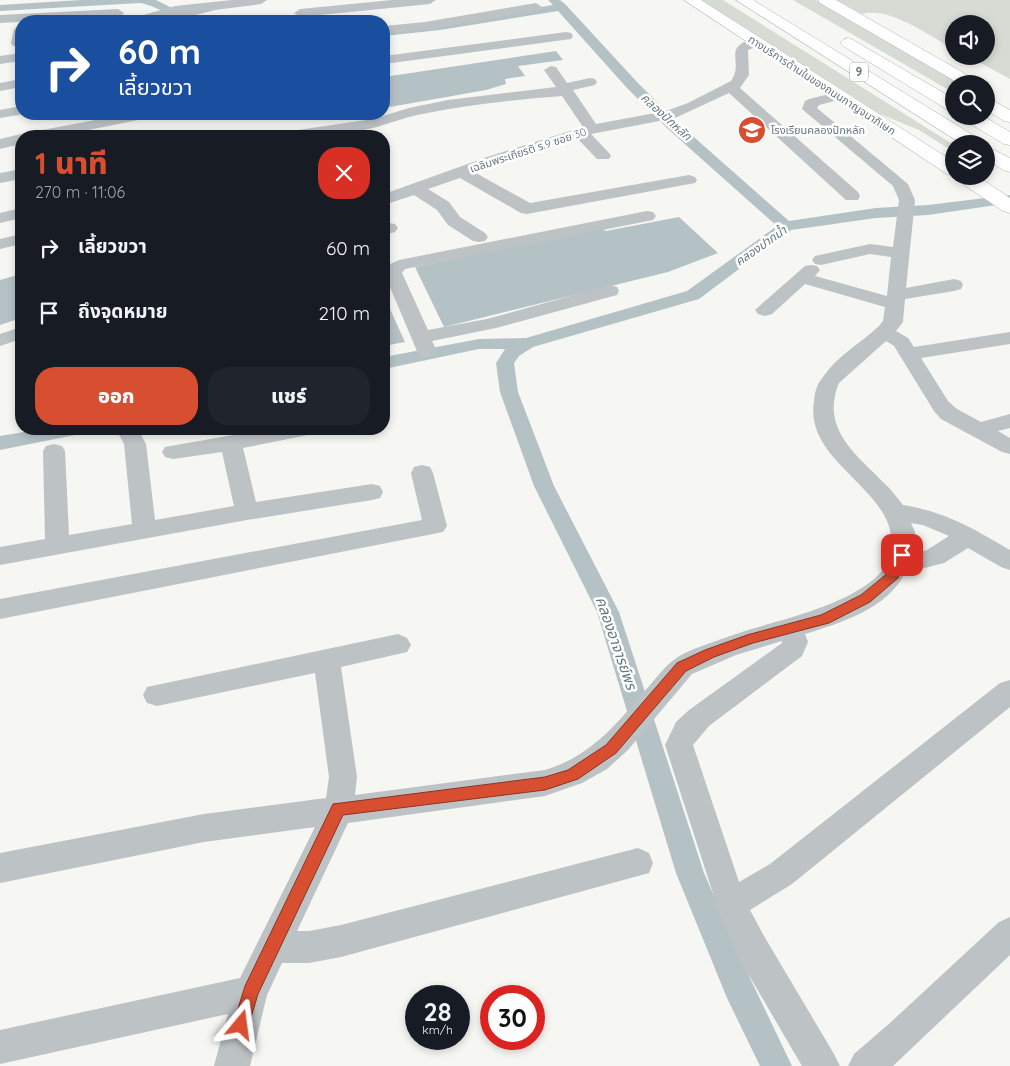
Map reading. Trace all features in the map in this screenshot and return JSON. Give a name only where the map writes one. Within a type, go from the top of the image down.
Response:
[{"type":"main road","name":"ทางบริการด้านในของถนนกาญจนาภิเษก","points":[[691,0],[945,164]]},
{"type":"main road","name":"9","points":[[743,0],[960,135]]},
{"type":"main road","points":[[825,0],[956,75]]},
{"type":"main road","name":"9","points":[[835,35],[945,101]]},
{"type":"main road","points":[[995,99],[1010,105]]},
{"type":"main road","points":[[995,103],[1010,117]]},
{"type":"main road","points":[[985,125],[1010,140]]},
{"type":"main road","points":[[887,128],[905,126],[945,150]]},
{"type":"main road","points":[[995,157],[1010,166]]},
{"type":"main road","points":[[995,183],[1010,187]]},
{"type":"main road","points":[[983,185],[1010,207]]},
{"type":"street","points":[[170,15],[188,8],[261,0]]},
{"type":"street","points":[[300,14],[430,0]]},
{"type":"street","points":[[405,2],[429,37]]},
{"type":"street","points":[[390,59],[399,57],[429,37],[536,7]]},
{"type":"street","points":[[99,15],[118,13]]},
{"type":"street","points":[[0,19],[15,22]]},
{"type":"street","points":[[467,32],[478,47]]},
{"type":"street","points":[[390,35],[429,37],[478,47],[530,35],[566,36]]},
{"type":"street","points":[[756,42],[743,47],[741,50],[742,75],[731,87],[852,196]]},
{"type":"street","points":[[390,44],[399,57]]},
{"type":"street","points":[[0,60],[15,58]]},
{"type":"street","points":[[551,70],[603,156]]},
{"type":"street","points":[[390,120],[410,112],[504,96],[564,89],[590,82]]},
{"type":"street","points":[[0,86],[15,83]]},
{"type":"street","name":"เฉลิมพระเกียรติ ร.9 ซอย 30","points":[[390,198],[493,160],[586,130],[670,115],[731,87]]},
{"type":"street","points":[[0,868],[204,828],[338,809],[545,784],[573,774],[611,749],[682,667],[718,650],[751,638],[824,619],[866,598],[894,574],[902,555],[904,529],[897,512],[876,488],[845,459],[828,432],[822,412],[826,387],[838,372],[885,333],[893,322],[907,200],[900,184],[810,109],[810,104],[814,102],[837,96]]},
{"type":"street","points":[[0,114],[15,111]]},
{"type":"street","points":[[63,130],[106,120]]},
{"type":"street","points":[[305,130],[340,130],[389,120]]},
{"type":"street","points":[[0,144],[15,140]]},
{"type":"street","points":[[0,178],[15,175]]},
{"type":"street","points":[[455,175],[527,209],[689,180]]},
{"type":"street","points":[[455,175],[549,234]]},
{"type":"street","points":[[415,188],[443,206],[454,221],[480,237]]},
{"type":"street","points":[[0,218],[15,214]]},
{"type":"street","points":[[610,291],[424,344],[393,273],[394,269],[399,265],[647,216]]},
{"type":"street","points":[[0,244],[15,240]]},
{"type":"street","points":[[764,310],[812,269],[870,249],[900,253]]},
{"type":"street","points":[[812,269],[896,299],[954,285]]},
{"type":"street","points":[[885,333],[901,342],[907,354],[949,414],[1010,447]]},
{"type":"street","points":[[0,340],[15,335]]},
{"type":"street","points":[[907,354],[1010,338]]},
{"type":"street","points":[[977,430],[1010,421]]},
{"type":"street","points":[[173,452],[272,435]]},
{"type":"street","points":[[130,436],[144,530]]},
{"type":"street","points":[[231,443],[247,512]]},
{"type":"street","points":[[54,451],[57,546]]},
{"type":"street","points":[[0,609],[435,526],[422,473]]},
{"type":"street","points":[[0,556],[372,492]]},
{"type":"street","points":[[897,512],[927,517],[952,527],[1010,561]]},
{"type":"street","points":[[898,565],[922,562],[938,556],[967,536]]},
{"type":"street","points":[[789,628],[795,642],[794,649],[699,718],[686,731],[679,745],[731,904],[752,948],[822,1066]]},
{"type":"street","points":[[157,695],[398,645]]},
{"type":"street","points":[[232,1066],[251,992],[338,809],[343,777],[327,661]]},
{"type":"street","points":[[731,904],[781,874],[1010,690]]},
{"type":"street","points":[[274,947],[309,947],[341,941],[638,862]]},
{"type":"street","points":[[866,1066],[902,1035],[1010,933]]},
{"type":"street","points":[[0,1047],[251,992]]},
{"type":"shaded area","points":[[701,0],[723,0],[945,139],[945,146],[919,130],[880,114]]},
{"type":"shaded area","points":[[793,0],[815,0],[947,75],[945,75],[945,88]]},
{"type":"shaded area","points":[[837,0],[1010,0],[1010,79],[984,65],[995,65],[995,15],[945,15],[945,44],[897,18],[885,14],[862,14]]},
{"type":"shaded area","points":[[556,51],[563,60],[518,66],[525,76],[505,79],[506,84],[486,90],[390,107],[390,76]]},
{"type":"shaded area","points":[[679,217],[718,253],[668,272],[444,327],[415,267],[600,228],[606,231]]},
{"type":"shaded area","points":[[15,276],[15,320],[0,325],[0,280]]},
{"type":"shaded area","points":[[390,309],[405,342],[390,345]]},
{"type":"waterway","points":[[0,8],[140,0],[155,3],[180,15]]},
{"type":"waterway","name":"คลองปักหลัก","points":[[554,0],[561,7]]},
{"type":"waterway","points":[[390,32],[440,27],[561,7]]},
{"type":"waterway","name":"คลองปักหลัก","points":[[561,7],[632,85],[673,126],[786,226]]},
{"type":"waterway","name":"คลองปากน้ำ","points":[[786,226],[876,213],[928,210],[1010,199]]},
{"type":"waterway","name":"คลองปากน้ำ","points":[[527,343],[693,295],[786,226]]},
{"type":"waterway","points":[[390,362],[479,344],[527,343]]},
{"type":"waterway","name":"คลองอาจารย์พร","points":[[527,343],[512,352],[505,363],[509,392],[544,486],[608,612],[690,873],[738,987],[776,1066]]},
{"type":"waterway","points":[[0,443],[43,435]]},
{"type":"place","name":"โรงเรียนคลองปักหลัก","points":[[752,130]]},
{"type":"route","points":[[241,1025],[251,992],[338,809],[545,784],[573,774],[611,749],[682,667],[751,638],[824,619],[866,598],[894,574],[902,555]]}]
